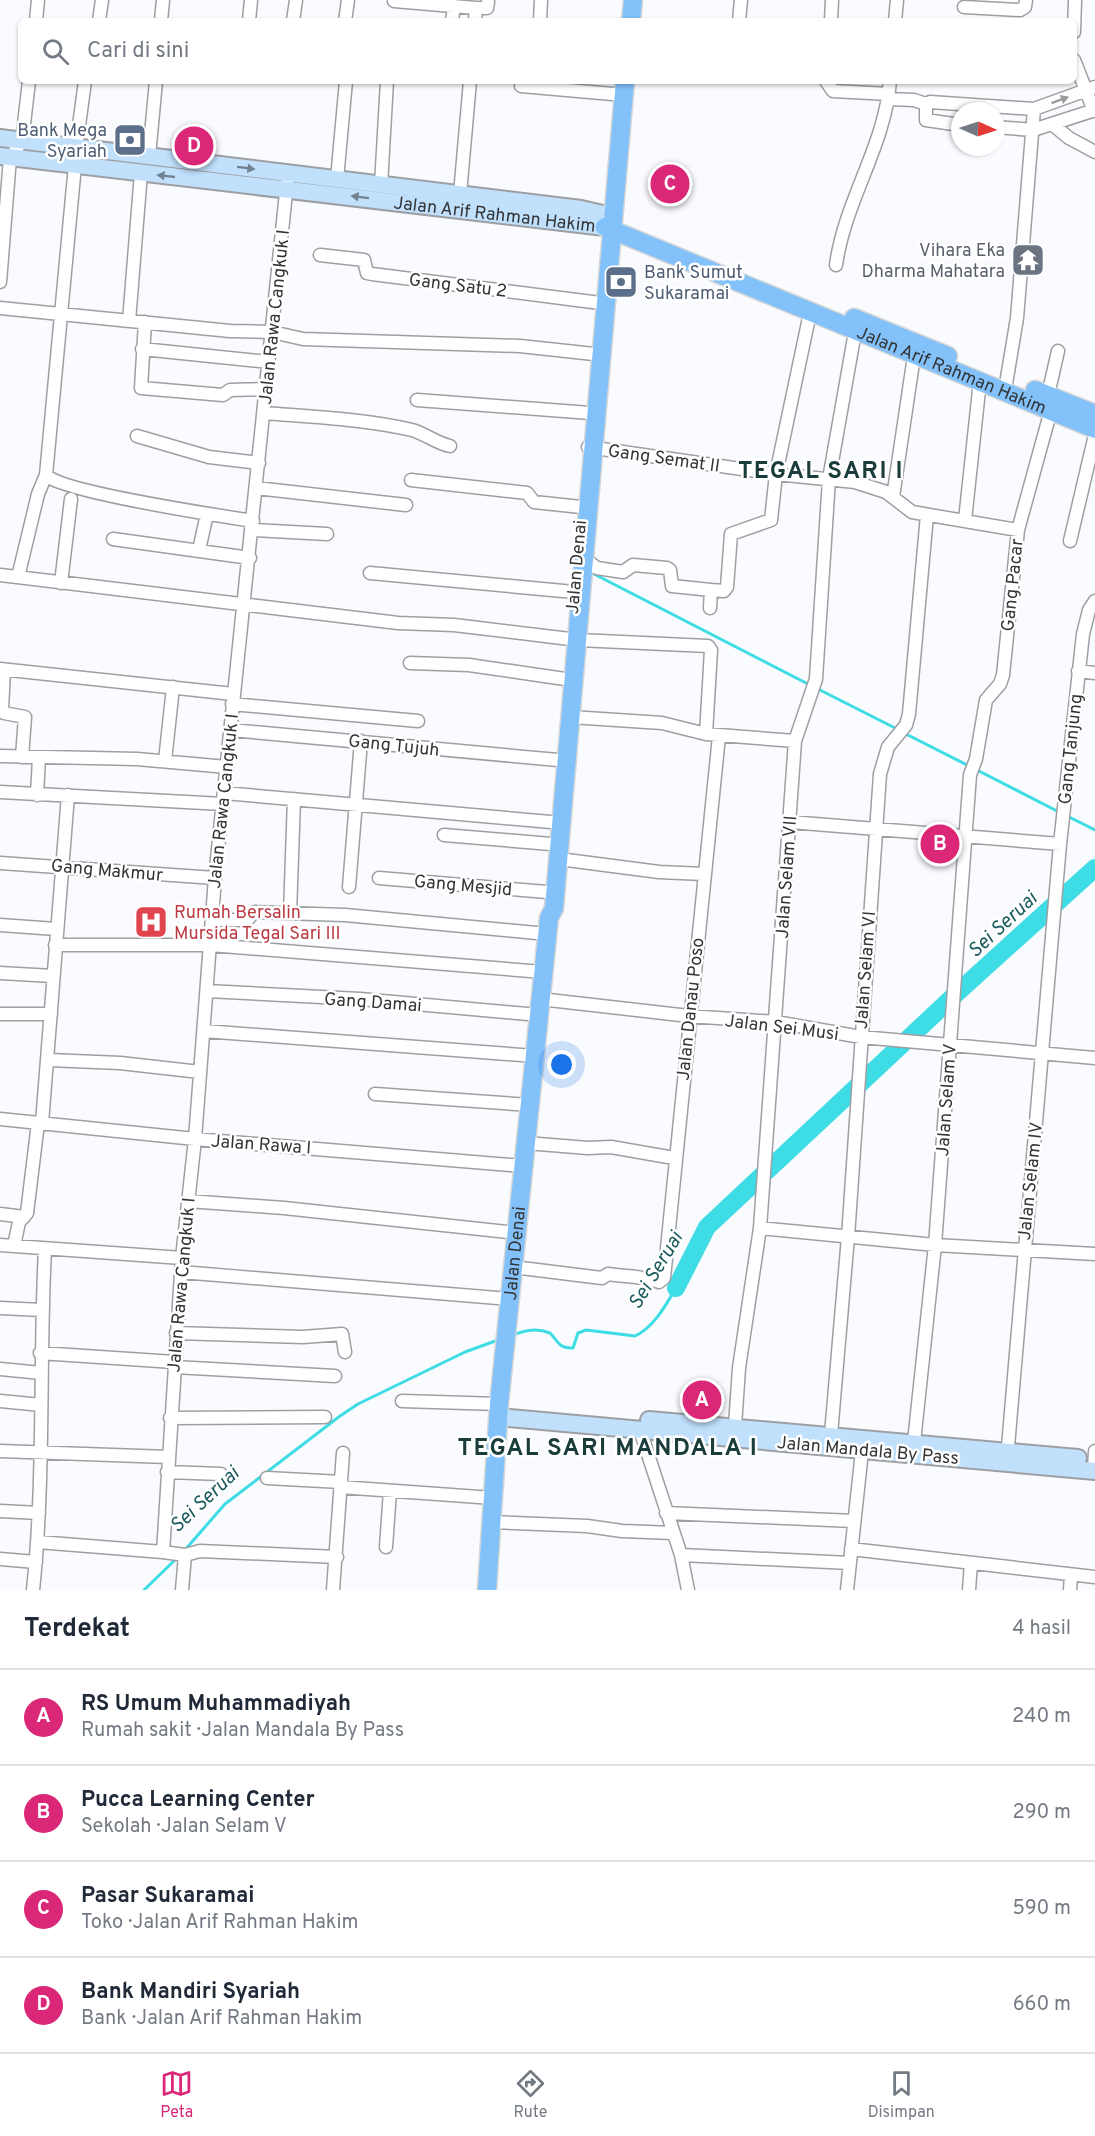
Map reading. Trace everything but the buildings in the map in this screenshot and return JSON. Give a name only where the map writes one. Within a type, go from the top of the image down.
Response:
[{"type":"main road","points":[[631,18],[633,0]]},
{"type":"main road","name":"Jalan Denai","points":[[487,1590],[505,1346],[548,926],[554,908],[558,760],[566,679],[574,639],[624,88]]},
{"type":"main road","name":"Jalan Arif Rahman Hakim","points":[[0,138],[22,141],[141,173],[287,181],[611,218],[810,313],[980,381],[1006,385]]},
{"type":"main road","name":"Jalan Arif Rahman Hakim","points":[[5,157],[149,156],[287,181],[337,179],[581,209],[611,218],[1006,385],[1049,402],[1095,414]]},
{"type":"main road","name":"Jalan Denai","points":[[557,823],[571,717],[574,592],[581,559],[581,507],[591,448],[590,413],[599,355]]},
{"type":"main road","name":"Jalan Arif Rahman Hakim","points":[[1049,402],[1095,429]]},
{"type":"main road","name":"Jalan Denai","points":[[548,926],[545,909],[555,852]]},
{"type":"main road","name":"Jalan Mandala By Pass","points":[[499,1410],[831,1434],[862,1444],[914,1442],[1007,1456]]},
{"type":"main road","name":"Jalan Mandala By Pass","points":[[499,1410],[640,1430],[862,1444],[1094,1466]]},
{"type":"street","points":[[36,18],[38,0]]},
{"type":"street","points":[[99,18],[102,0]]},
{"type":"street","points":[[161,18],[164,0]]},
{"type":"street","points":[[249,18],[251,0]]},
{"type":"street","points":[[293,18],[296,0]]},
{"type":"street","points":[[345,18],[348,0]]},
{"type":"street","points":[[540,18],[542,0]]},
{"type":"street","points":[[739,18],[741,0]]},
{"type":"street","points":[[831,18],[832,0]]},
{"type":"street","points":[[895,18],[897,0]]},
{"type":"street","points":[[964,4],[998,5],[1020,10],[1025,7],[1026,0]]},
{"type":"street","points":[[1074,18],[1075,0]]},
{"type":"street","points":[[394,2],[482,5],[476,18]]},
{"type":"street","points":[[446,4],[452,18]]},
{"type":"street","points":[[1005,128],[1033,130],[1095,111],[1091,89],[1077,65]]},
{"type":"street","points":[[0,282],[5,157],[22,141],[29,84]]},
{"type":"street","points":[[18,577],[38,494],[46,475],[85,84]]},
{"type":"street","points":[[149,156],[156,84]]},
{"type":"street","points":[[337,179],[346,84]]},
{"type":"street","points":[[381,185],[387,84]]},
{"type":"street","points":[[460,194],[470,84]]},
{"type":"street","points":[[521,86],[535,84],[624,88]]},
{"type":"street","points":[[828,84],[833,91],[889,91],[926,104],[930,102],[1034,110],[1091,89]]},
{"type":"street","points":[[836,265],[847,214],[880,135],[889,91]]},
{"type":"street","points":[[926,104],[926,120],[951,123]]},
{"type":"street","points":[[1006,385],[1017,318],[1034,110]]},
{"type":"street","points":[[1052,124],[1069,138],[1095,152]]},
{"type":"street","points":[[129,321],[141,173]]},
{"type":"street","name":"Jalan Rawa Cangkuk I","points":[[163,1552],[176,1333],[195,1140],[215,878],[287,181]]},
{"type":"street","name":"Gang Satu 2","points":[[320,255],[364,260],[368,273],[372,274],[603,304]]},
{"type":"street","points":[[0,308],[272,332],[303,339],[520,346],[599,355]]},
{"type":"street","points":[[581,559],[595,567],[623,572],[633,565],[667,568],[670,570],[672,586],[724,591],[727,586],[731,534],[771,520],[776,474],[810,313]]},
{"type":"street","points":[[145,322],[141,388],[223,395],[230,390],[266,389]]},
{"type":"street","name":"Jalan Selam VII","points":[[735,1426],[739,1368],[760,1228],[795,741],[816,679],[829,479],[855,332]]},
{"type":"street","points":[[142,349],[269,362]]},
{"type":"street","name":"Gang Pacar","points":[[973,764],[987,700],[1000,684],[1003,675],[1018,530],[1049,402],[1058,351]]},
{"type":"street","points":[[893,497],[914,356]]},
{"type":"street","points":[[965,520],[980,381]]},
{"type":"street","points":[[417,400],[590,413]]},
{"type":"street","points":[[264,413],[369,422],[418,432],[437,444],[450,446]]},
{"type":"street","points":[[1070,541],[1095,435]]},
{"type":"street","points":[[137,436],[209,457],[259,463]]},
{"type":"street","name":"Gang Semat II","points":[[591,448],[776,474],[829,479],[878,488],[912,512],[1018,530]]},
{"type":"street","points":[[46,475],[60,483],[253,526],[327,534]]},
{"type":"street","points":[[411,480],[527,493],[534,502],[581,507]]},
{"type":"street","points":[[256,488],[406,505]]},
{"type":"street","points":[[61,583],[71,499]]},
{"type":"street","points":[[199,550],[207,514]]},
{"type":"street","name":"Jalan Selam VI","points":[[831,1434],[860,1076],[880,774],[888,747],[906,725],[909,714],[927,514]]},
{"type":"street","points":[[113,539],[249,558]]},
{"type":"street","points":[[370,573],[574,592]]},
{"type":"street","points":[[0,575],[398,623],[454,625],[574,639],[711,648],[706,734]]},
{"type":"street","points":[[710,608],[711,590]]},
{"type":"street","name":"Gang Tanjung","points":[[1055,900],[1078,671],[1089,610],[1095,601]]},
{"type":"street","points":[[410,663],[469,665],[566,679]]},
{"type":"street","points":[[22,757],[25,717],[4,713],[2,709],[2,669],[172,687],[233,699],[418,721]]},
{"type":"street","points":[[1078,671],[1095,673]]},
{"type":"street","points":[[165,761],[172,687]]},
{"type":"street","points":[[571,717],[662,723],[719,736],[795,741]]},
{"type":"street","name":"Gang Tujuh","points":[[231,730],[558,760]]},
{"type":"street","name":"Jalan Danau Poso","points":[[513,1267],[602,1278],[608,1274],[628,1275],[661,1282],[667,1258],[674,1158],[719,736]]},
{"type":"street","points":[[349,887],[361,741]]},
{"type":"street","points":[[0,756],[165,761],[227,767]]},
{"type":"street","points":[[37,795],[39,758]]},
{"type":"street","name":"Jalan Selam V","points":[[914,1442],[935,1245],[965,834],[973,764]]},
{"type":"street","points":[[0,792],[37,795],[294,799],[557,823]]},
{"type":"street","points":[[14,1246],[19,1222],[27,1213],[49,1060],[56,929],[68,795]]},
{"type":"street","points":[[290,913],[294,799]]},
{"type":"street","points":[[790,822],[965,834],[1060,844]]},
{"type":"street","points":[[444,835],[555,852],[659,872],[704,874]]},
{"type":"street","name":"Gang Makmur","points":[[0,863],[215,878]]},
{"type":"street","name":"Gang Mesjid","points":[[379,878],[547,892]]},
{"type":"street","name":"Jalan Selam IV","points":[[1007,1456],[1023,1249],[1055,900]]},
{"type":"street","points":[[212,920],[247,920],[254,912],[548,926]]},
{"type":"street","points":[[0,925],[56,929]]},
{"type":"street","points":[[55,945],[210,945],[543,972]]},
{"type":"street","points":[[0,973],[53,976]]},
{"type":"street","name":"Gang Damai","points":[[207,991],[540,1007]]},
{"type":"street","name":"Jalan Sei Musi","points":[[540,1007],[776,1022],[861,1037],[1095,1058]]},
{"type":"street","points":[[0,1014],[51,1014]]},
{"type":"street","points":[[204,1031],[535,1056]]},
{"type":"street","points":[[49,1060],[120,1063],[200,1072]]},
{"type":"street","points":[[375,1094],[530,1105]]},
{"type":"street","name":"Jalan Rawa I","points":[[0,1119],[195,1140],[523,1166]]},
{"type":"street","points":[[526,1143],[588,1148],[611,1147],[674,1158]]},
{"type":"street","points":[[188,1201],[284,1208],[517,1233]]},
{"type":"street","points":[[0,1215],[24,1217]]},
{"type":"street","points":[[760,1228],[935,1245],[1095,1254]]},
{"type":"street","points":[[0,1245],[182,1258]]},
{"type":"street","points":[[33,1590],[38,1542],[40,1353],[45,1249]]},
{"type":"street","points":[[181,1272],[510,1299]]},
{"type":"street","points":[[0,1308],[42,1310]]},
{"type":"street","points":[[176,1333],[303,1337],[342,1334],[345,1352]]},
{"type":"street","points":[[40,1353],[335,1376]]},
{"type":"street","points":[[0,1369],[41,1372]]},
{"type":"street","points":[[0,1401],[41,1405]]},
{"type":"street","points":[[402,1401],[499,1410]]},
{"type":"street","points":[[170,1418],[325,1417]]},
{"type":"street","points":[[640,1430],[681,1555],[688,1590]]},
{"type":"street","points":[[847,1590],[862,1444]]},
{"type":"street","points":[[0,1451],[168,1457]]},
{"type":"street","points":[[1094,1466],[1095,1451]]},
{"type":"street","points":[[333,1590],[343,1453]]},
{"type":"street","points":[[167,1472],[220,1474]]},
{"type":"street","points":[[267,1478],[390,1491],[493,1498]]},
{"type":"street","points":[[386,1547],[390,1491]]},
{"type":"street","points":[[0,1510],[39,1513]]},
{"type":"street","points":[[666,1513],[854,1521]]},
{"type":"street","points":[[491,1522],[673,1533]]},
{"type":"street","points":[[38,1542],[182,1555],[200,1551],[337,1557]]},
{"type":"street","points":[[851,1549],[1095,1577]]},
{"type":"street","points":[[182,1555],[182,1590]]},
{"type":"street","points":[[681,1555],[850,1563]]},
{"type":"street","points":[[0,1559],[36,1562]]},
{"type":"street","points":[[969,1590],[972,1563]]},
{"type":"street","points":[[1070,1590],[1071,1575]]},
{"type":"waterway","points":[[594,574],[810,685]]},
{"type":"waterway","points":[[816,688],[899,730]]},
{"type":"waterway","points":[[904,733],[971,767]]},
{"type":"waterway","points":[[977,770],[1059,812]]},
{"type":"waterway","points":[[1067,816],[1095,830]]},
{"type":"waterway","name":"Sei Seruai","points":[[676,1288],[707,1227],[958,992],[1095,868]]},
{"type":"waterway","name":"Sei Seruai","points":[[513,1335],[541,1330],[550,1333],[557,1342],[568,1348],[573,1348],[578,1333],[586,1330],[635,1336],[648,1328],[676,1288]]},
{"type":"waterway","name":"Sei Seruai","points":[[184,1551],[225,1504],[340,1416],[358,1404],[465,1352],[498,1340]]},
{"type":"waterway","name":"Sei Seruai","points":[[144,1590],[177,1558]]},
{"type":"place","name":"Bank Mega Syariah","points":[[130,140]]},
{"type":"place","name":"Bank Mandiri Syariah","points":[[194,146]]},
{"type":"place","name":"Pasar Sukaramai","points":[[670,184]]},
{"type":"place","name":"Vihara Eka Dharma Mahatara","points":[[1028,260]]},
{"type":"place","name":"Bank Sumut Sukaramai","points":[[621,282]]},
{"type":"place","name":"Pucca Learning Center","points":[[940,844]]},
{"type":"place","name":"Rumah Bersalin Mursida Tegal Sari III","points":[[151,922]]},
{"type":"place","name":"RS Umum Muhammadiyah","points":[[702,1400]]},
{"type":"district","name":"TEGAL SARI I","points":[[821,470]]},
{"type":"district","name":"TEGAL SARI MANDALA I","points":[[608,1447]]}]
